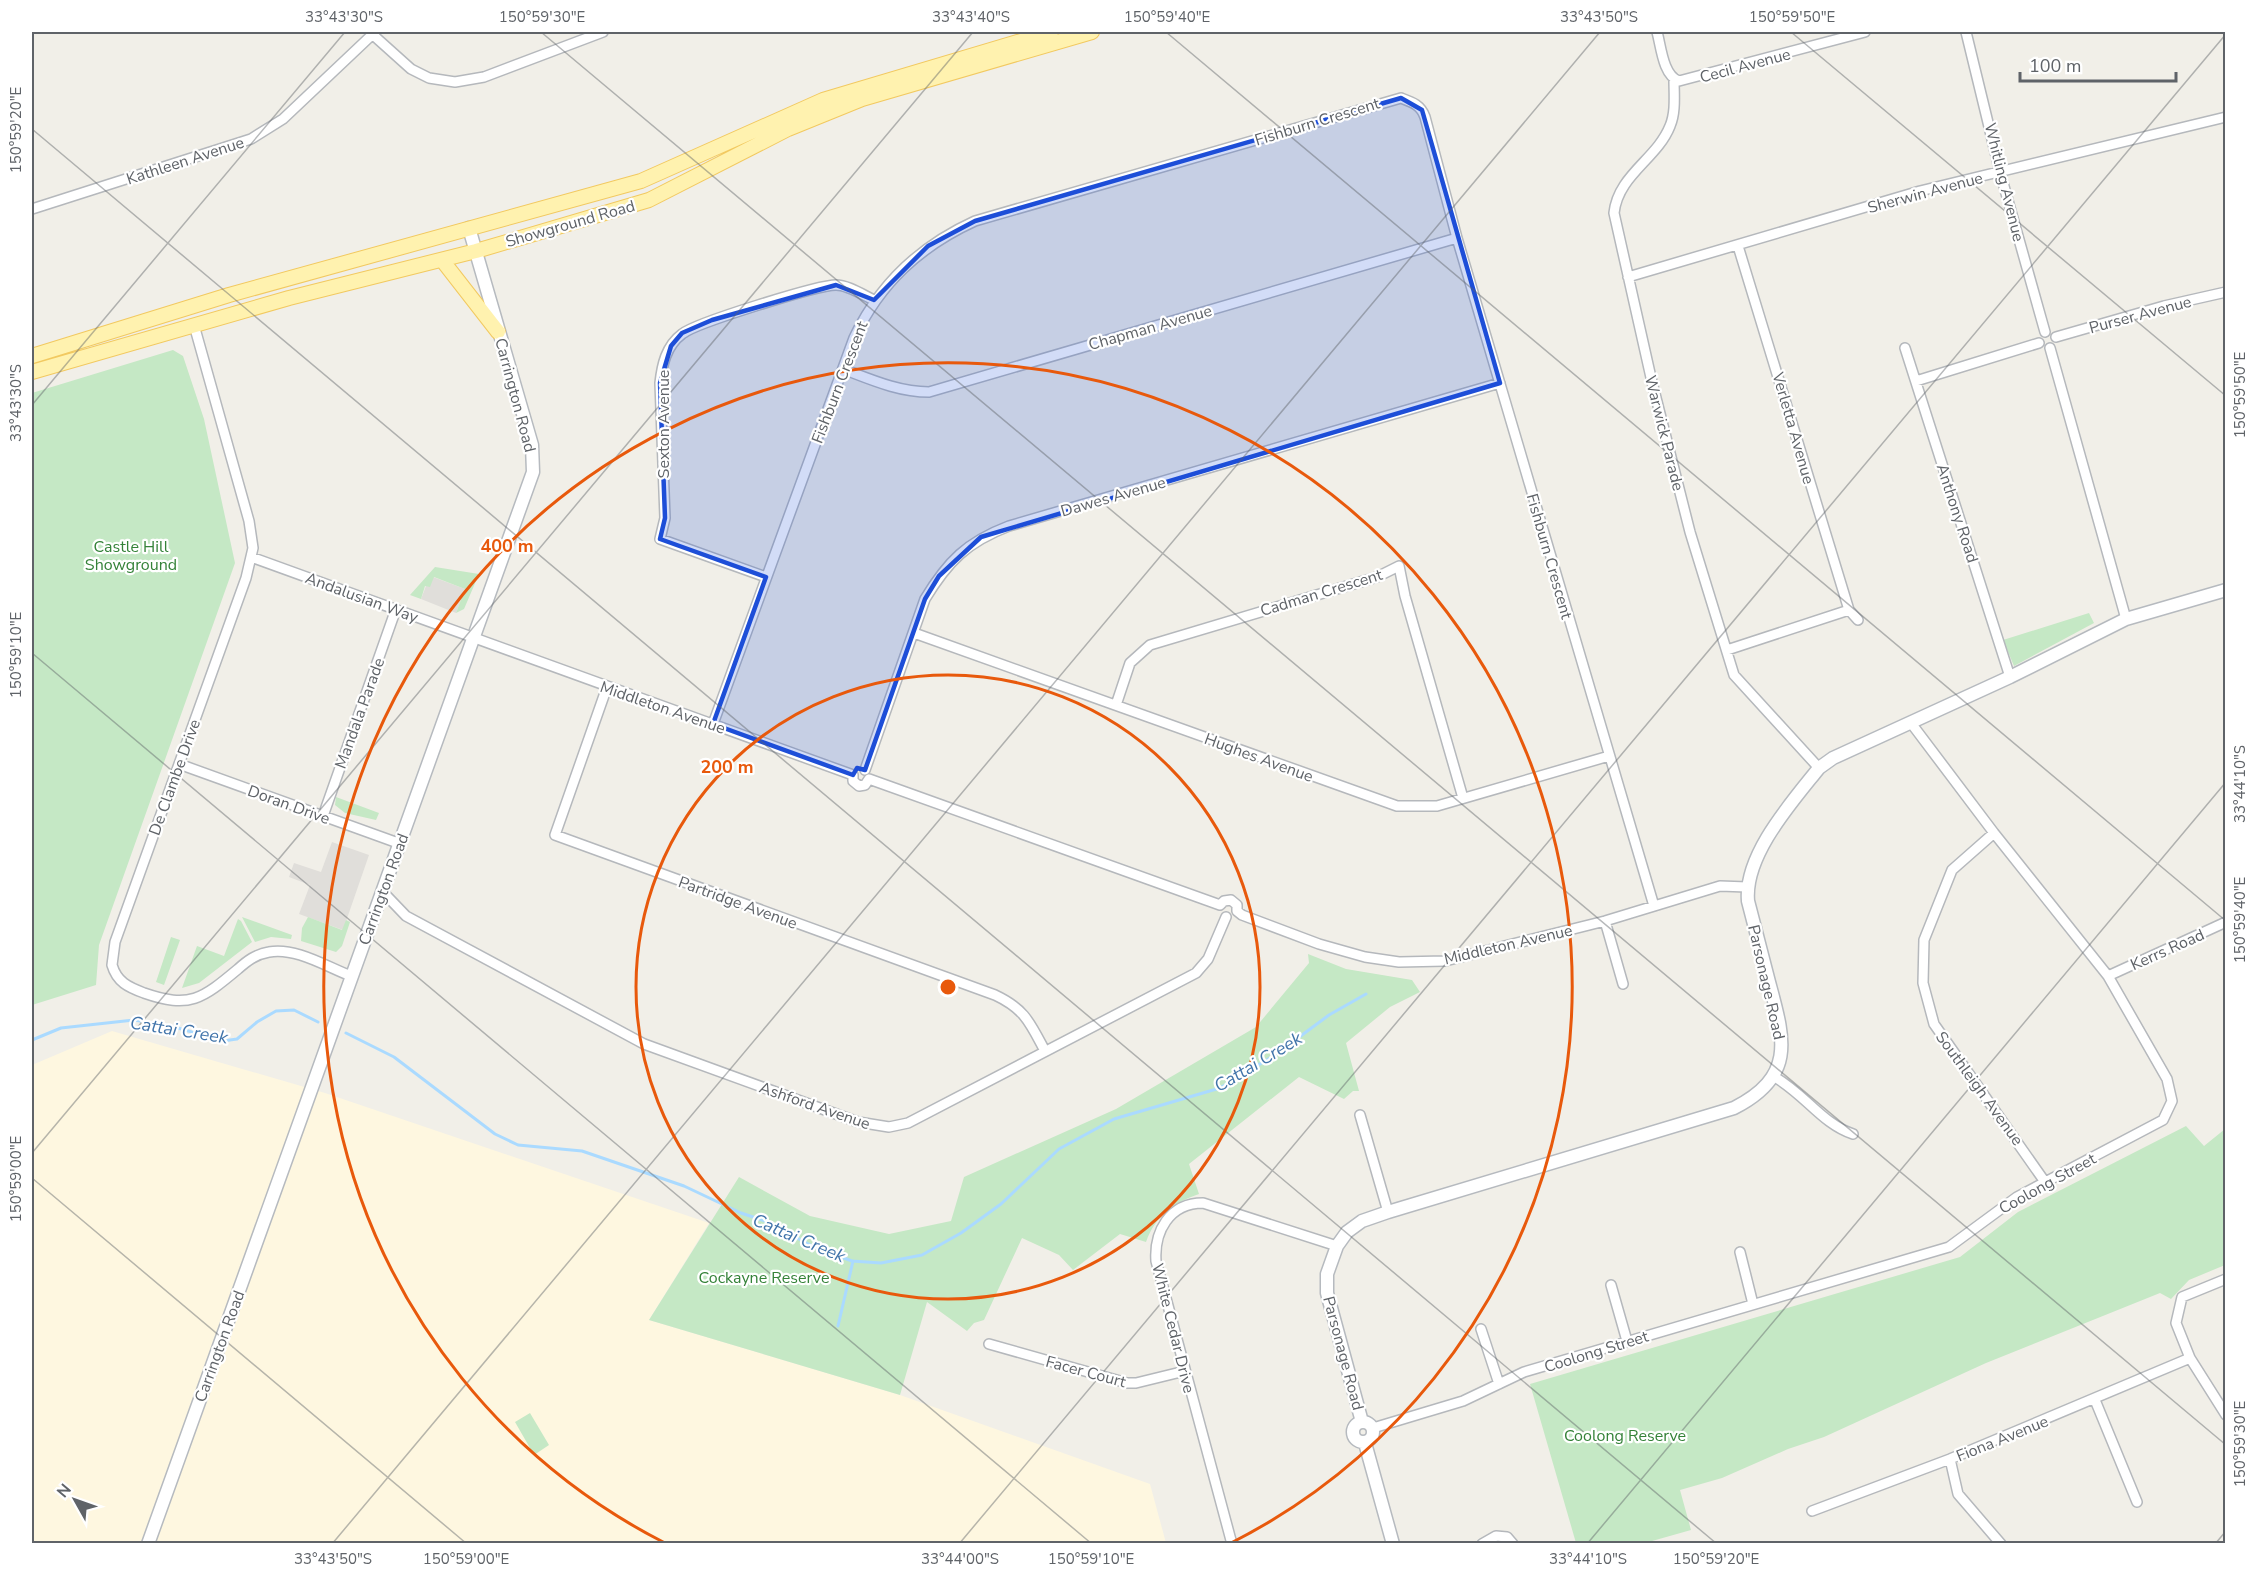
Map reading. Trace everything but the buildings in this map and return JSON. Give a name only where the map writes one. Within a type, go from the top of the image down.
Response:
[{"type":"main road","name":"Showground Road","points":[[32,356],[189,308],[640,181],[823,100],[1051,32]]},
{"type":"main road","name":"Showground Road","points":[[32,372],[289,298],[476,251],[649,200],[798,125],[862,99],[1092,32]]},
{"type":"main road","points":[[442,260],[498,332]]},
{"type":"main road","points":[[189,308],[194,325]]},
{"type":"street","points":[[373,33],[411,69],[429,78],[455,82],[484,77],[603,32]]},
{"type":"street","points":[[1657,32],[1668,70],[1674,79]]},
{"type":"street","name":"Cecil Avenue","points":[[1674,79],[1691,79],[1865,32]]},
{"type":"street","name":"Whitling Avenue","points":[[1966,32],[2000,172],[2045,332]]},
{"type":"street","name":"Kathleen Avenue","points":[[32,209],[251,139],[283,119],[373,33]]},
{"type":"street","name":"Warwick Parade","points":[[1674,79],[1674,115],[1669,129],[1625,184],[1615,203],[1614,213],[1690,532],[1734,675],[1819,768]]},
{"type":"street","name":"Fishburn Crescent","points":[[713,724],[854,338],[874,300],[888,283],[928,246],[975,221],[1401,98],[1413,102],[1422,110],[1457,238],[1654,906]]},
{"type":"street","name":"Sherwin Avenue","points":[[1628,277],[1920,191],[2226,117]]},
{"type":"street","name":"Carrington Road","points":[[148,1544],[398,843],[526,495],[533,465],[532,445],[470,228]]},
{"type":"street","name":"Chapman Avenue","points":[[843,369],[894,388],[911,392],[929,392],[1457,238]]},
{"type":"street","name":"Verletta Avenue","points":[[1738,246],[1849,610],[1858,620]]},
{"type":"street","name":"Sexton Avenue","points":[[766,578],[660,539],[665,518],[660,383],[663,363],[671,346],[682,333],[712,320],[836,285],[874,300]]},
{"type":"street","name":"Purser Avenue","points":[[2056,338],[2164,306],[2226,292]]},
{"type":"street","name":"De Clambe Drive","points":[[194,325],[249,521],[253,540],[251,557],[112,950],[112,965],[118,979],[132,989],[164,1000],[187,1002],[206,996],[252,958],[277,951],[295,954],[351,976]]},
{"type":"street","points":[[2045,332],[2052,333],[2056,338],[2055,344],[2050,348],[2044,348],[2039,343],[2040,336],[2045,332]]},
{"type":"street","points":[[1916,381],[2039,343]]},
{"type":"street","name":"Anthony Road","points":[[1905,348],[2010,677]]},
{"type":"street","points":[[2050,348],[2126,619]]},
{"type":"street","name":"Dawes Avenue","points":[[865,770],[925,599],[939,576],[981,537],[1009,526],[1500,383]]},
{"type":"street","name":"Andalusian Way","points":[[251,557],[473,638]]},
{"type":"street","name":"Cadman Crescent","points":[[1116,705],[1130,663],[1150,645],[1377,577],[1400,566],[1405,596],[1463,798]]},
{"type":"street","name":"Parsonage Road","points":[[1367,1425],[1327,1293],[1327,1274],[1337,1246],[1347,1232],[1362,1221],[1388,1212],[1734,1108],[1761,1090],[1773,1077],[1781,1056],[1782,1032],[1748,901],[1747,887],[1756,859],[1819,768],[1833,758],[2010,677],[2126,619],[2226,590]]},
{"type":"street","name":"Mandala Parade","points":[[323,816],[396,609]]},
{"type":"street","points":[[1727,650],[1849,610]]},
{"type":"street","name":"Hughes Avenue","points":[[914,633],[1397,806],[1422,808],[1609,756]]},
{"type":"street","name":"Middleton Avenue","points":[[473,638],[853,775]]},
{"type":"street","name":"Partridge Avenue","points":[[607,687],[555,835],[995,995],[1013,1004],[1027,1017],[1045,1051]]},
{"type":"street","name":"Coolong Street","points":[[1367,1425],[1463,1401],[1524,1372],[1949,1247],[2012,1200],[2163,1120],[2172,1101],[2167,1079],[2108,976],[1994,833],[1911,723]]},
{"type":"street","name":"Doran Drive","points":[[179,764],[398,843]]},
{"type":"street","points":[[869,779],[865,785],[859,786],[854,781],[853,775],[858,770],[865,770],[869,779],[1220,905]]},
{"type":"street","name":"Southleigh Avenue","points":[[1994,833],[1952,870],[1924,940],[1923,983],[1934,1024],[2045,1182]]},
{"type":"street","name":"Middleton Avenue","points":[[1237,911],[1242,915],[1327,946],[1365,957],[1398,962],[1460,959],[1605,921],[1720,886],[1747,887]]},
{"type":"street","name":"Ashford Avenue","points":[[382,891],[406,916],[644,1044],[874,1126],[889,1127],[908,1123],[1196,973],[1208,959],[1226,916]]},
{"type":"street","points":[[1231,900],[1236,904],[1237,911],[1233,916],[1226,916],[1221,912],[1220,905],[1224,901],[1231,900]]},
{"type":"street","points":[[1605,921],[1623,984]]},
{"type":"street","name":"Kerrs Road","points":[[2108,976],[2226,922]]},
{"type":"street","points":[[1773,1077],[1796,1090],[1835,1127],[1853,1134]]},
{"type":"street","points":[[1359,1114],[1388,1212]]},
{"type":"street","name":"White Cedar Drive","points":[[1232,1544],[1156,1262],[1156,1239],[1166,1219],[1181,1209],[1197,1203],[1212,1205],[1337,1246]]},
{"type":"street","points":[[1740,1252],[1753,1304]]},
{"type":"street","points":[[2226,1280],[2182,1298],[2176,1323],[2190,1358],[2226,1415]]},
{"type":"street","points":[[1611,1285],[1627,1341]]},
{"type":"street","points":[[1481,1329],[1499,1384]]},
{"type":"street","name":"Facer Court","points":[[989,1344],[1127,1383],[1136,1383],[1185,1371]]},
{"type":"street","name":"Fiona Avenue","points":[[1812,1511],[1950,1459],[2095,1400],[2190,1358]]},
{"type":"street","points":[[2095,1400],[2137,1502]]},
{"type":"street","points":[[1367,1425],[1373,1437],[1365,1443],[1356,1440],[1353,1435],[1354,1429],[1367,1425]]},
{"type":"street","points":[[1365,1443],[1393,1544]]},
{"type":"street","points":[[1950,1459],[1958,1494],[2001,1544]]},
{"type":"street","points":[[1482,1544],[1496,1536],[1507,1537],[1513,1544]]},
{"type":"highlighted area","points":[[1401,98],[1422,110],[1500,383],[981,537],[939,576],[925,599],[865,770],[857,768],[853,775],[713,724],[766,577],[660,539],[665,518],[660,383],[671,346],[682,333],[712,320],[836,285],[874,300],[928,246],[975,221]]},
{"type":"shaded area","points":[[433,577],[465,589],[456,613],[421,599],[426,586]]},
{"type":"shaded area","points":[[332,842],[369,855],[343,930],[299,914],[310,885],[289,877],[294,863],[321,872]]},
{"type":"shaded area","points":[[112,1031],[325,1093],[709,1223],[649,1320],[900,1395],[1150,1484],[1166,1543],[32,1543],[32,1065]]},
{"type":"green space","name":"Castle Hill Showground","points":[[173,350],[183,356],[204,419],[235,563],[99,945],[96,985],[32,1005],[32,393]]},
{"type":"green space","points":[[435,567],[479,574],[464,609],[456,613],[465,589],[434,577],[430,587],[425,586],[421,599],[410,595]]},
{"type":"green space","points":[[2089,613],[2094,623],[2014,666],[2003,640]]},
{"type":"green space","points":[[336,797],[379,813],[376,820],[345,813],[335,805]]},
{"type":"green space","points":[[242,917],[292,935],[291,939],[271,937],[255,942]]},
{"type":"green space","points":[[308,917],[342,930],[346,920],[350,922],[342,946],[336,952],[301,941],[302,928]]},
{"type":"green space","points":[[238,919],[252,942],[199,983],[182,988],[197,946],[224,956]]},
{"type":"green space","points":[[171,937],[180,940],[164,985],[156,982]]},
{"type":"green space","name":"Cockayne Reserve","points":[[1308,954],[1346,969],[1412,980],[1420,992],[1390,1007],[1346,1043],[1359,1091],[1353,1091],[1344,1099],[1299,1077],[1189,1164],[1199,1194],[1166,1211],[1155,1224],[1146,1242],[1120,1234],[1073,1270],[1059,1255],[1022,1238],[984,1320],[974,1323],[967,1331],[927,1302],[900,1395],[649,1320],[739,1177],[810,1216],[889,1234],[951,1221],[964,1177],[1116,1109],[1256,1027],[1309,963]]},
{"type":"green space","name":"Coolong Reserve","points":[[2186,1126],[2204,1146],[2225,1129],[2225,1265],[2189,1280],[2171,1299],[2160,1293],[1986,1363],[1824,1437],[1788,1449],[1722,1478],[1680,1490],[1691,1530],[1645,1543],[1576,1543],[1530,1384],[1960,1257],[2018,1212]]},
{"type":"green space","points":[[530,1413],[549,1445],[534,1455],[515,1422]]},
{"type":"waterway","name":"Cattai Creek","points":[[346,1033],[394,1057],[495,1134],[518,1145],[582,1151],[684,1186],[741,1213],[765,1221],[814,1247],[852,1261],[881,1263],[922,1255],[961,1233],[1001,1204],[1059,1149],[1114,1119],[1220,1088],[1275,1055],[1329,1015],[1366,994]]},
{"type":"waterway","name":"Cattai Creek","points":[[32,1040],[61,1028],[134,1020],[171,1026],[223,1041],[237,1039],[257,1022],[276,1011],[294,1010],[318,1022]]},
{"type":"waterway","points":[[838,1326],[853,1261]]}]
